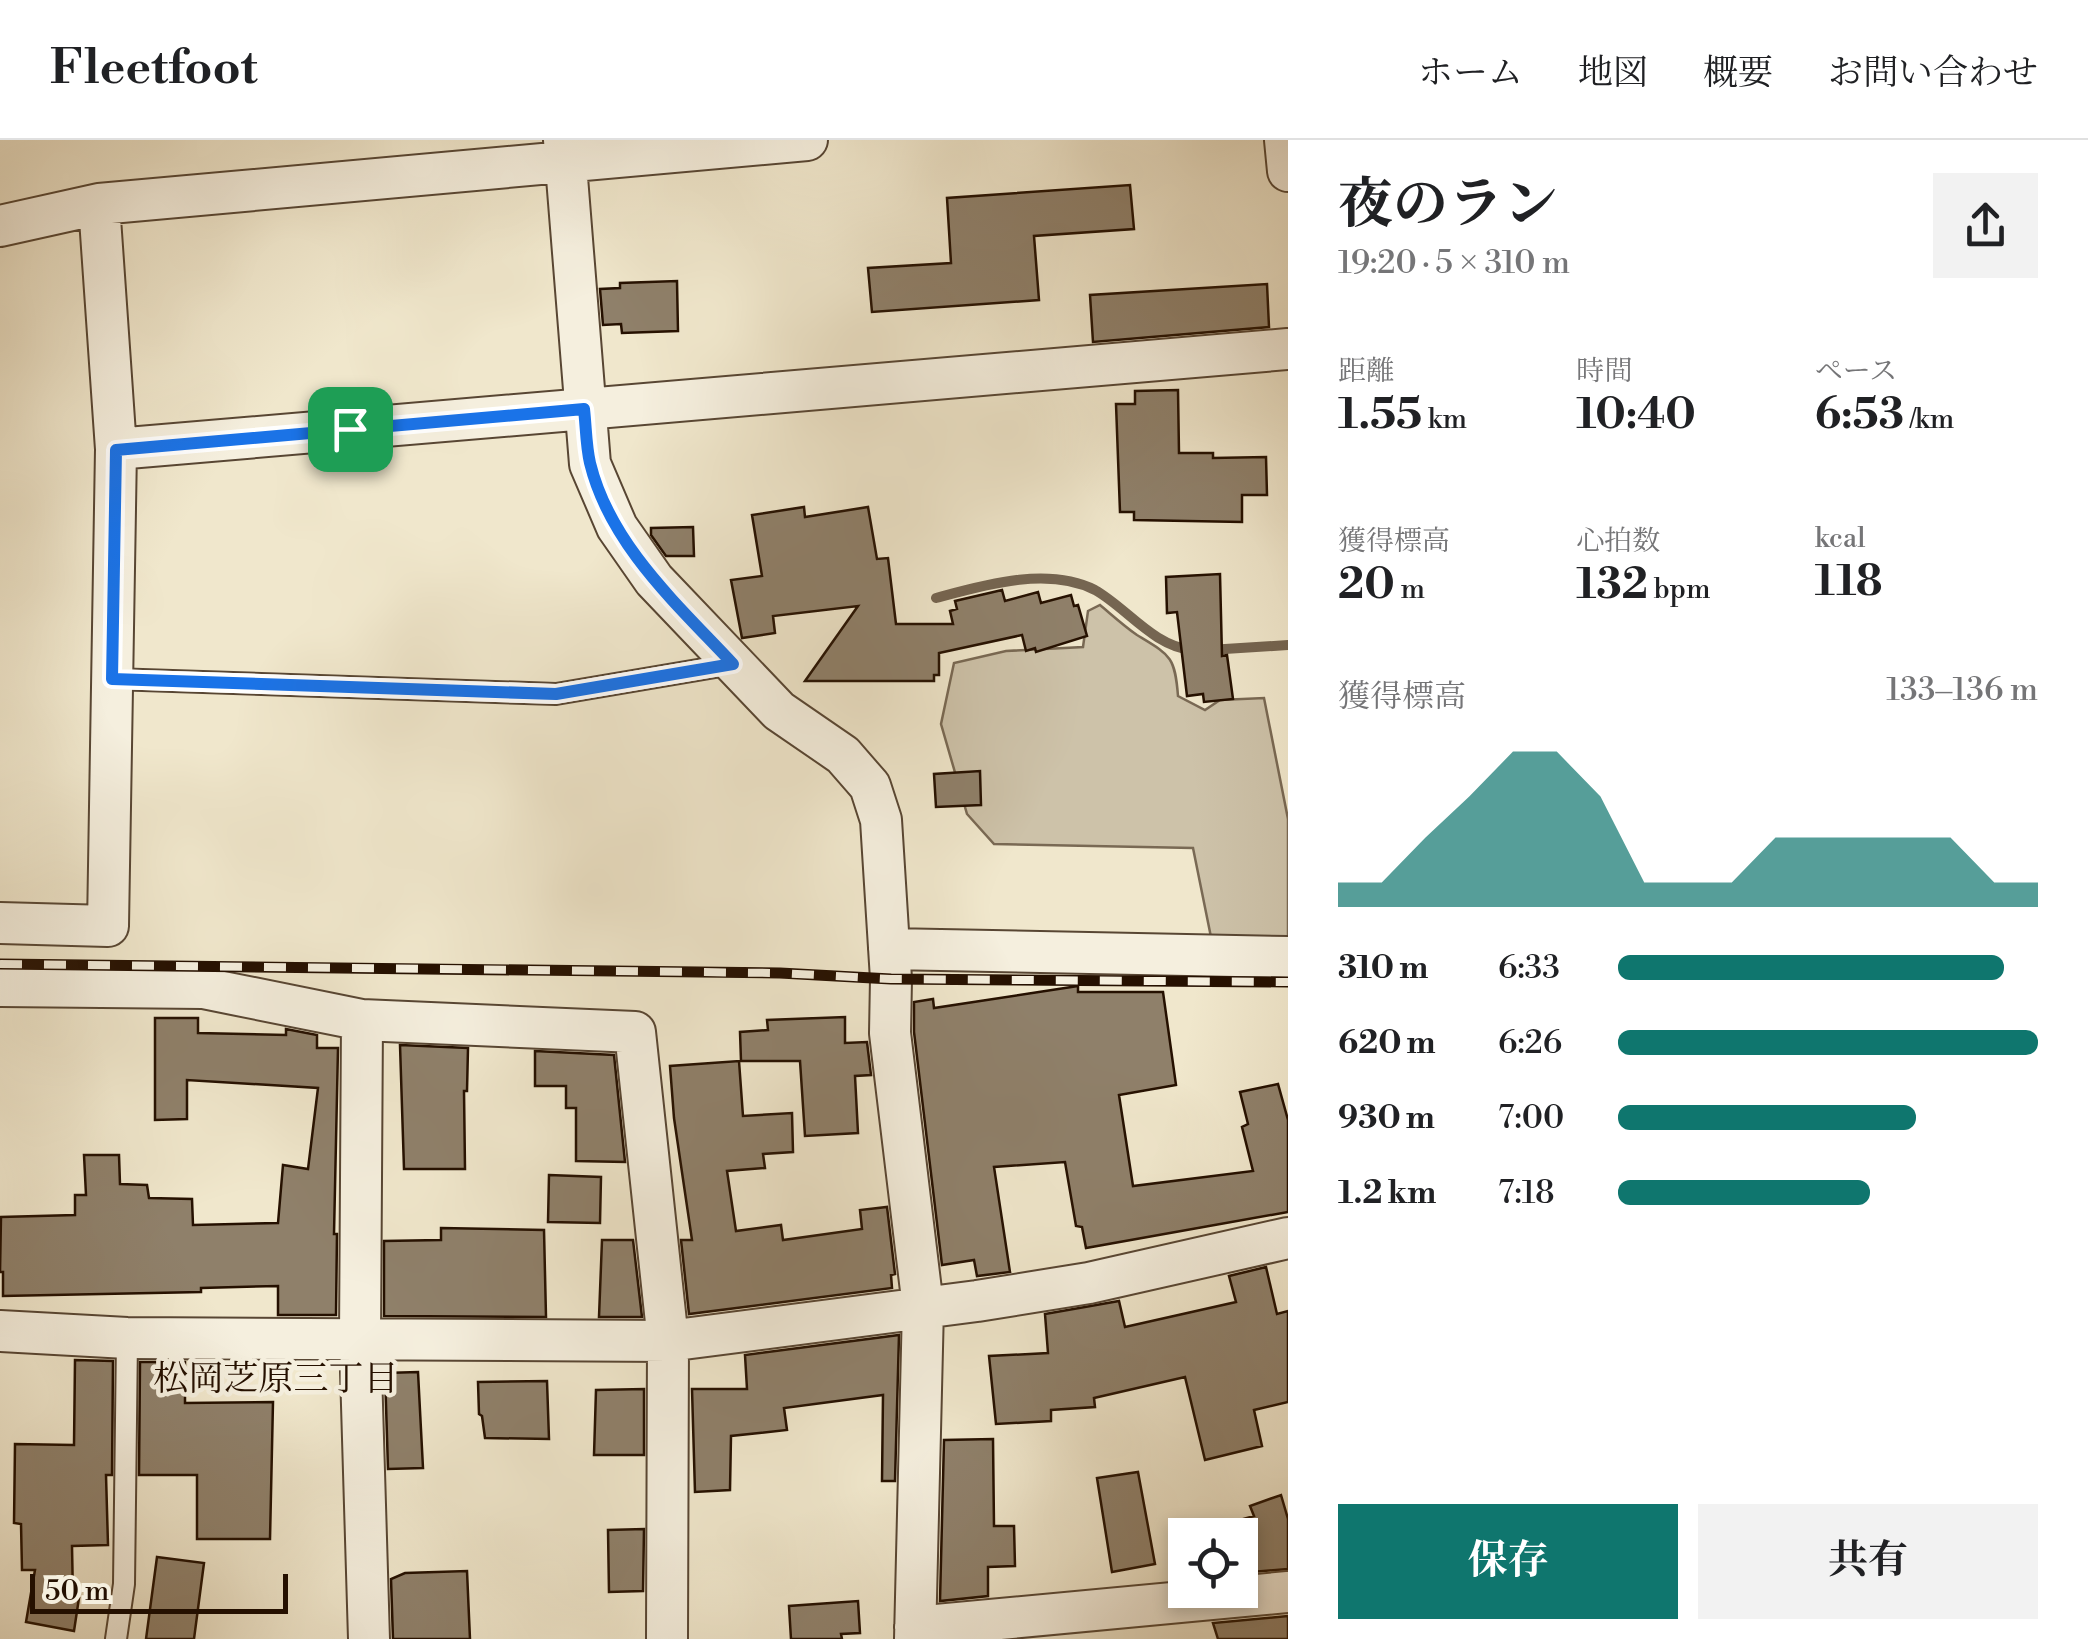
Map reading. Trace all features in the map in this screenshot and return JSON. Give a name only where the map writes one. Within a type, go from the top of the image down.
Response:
[{"type":"street","points":[[0,226],[99,204],[565,150],[807,140]]},
{"type":"street","points":[[1285,140],[1288,171]]},
{"type":"street","points":[[565,150],[590,464],[617,528],[654,580],[779,711],[843,755],[870,786],[882,820],[890,1033],[923,1307],[915,1633],[1288,1592]]},
{"type":"street","points":[[0,923],[108,926],[116,450],[99,204]]},
{"type":"street","points":[[116,450],[1288,349]]},
{"type":"street","points":[[889,948],[1288,957]]},
{"type":"street","points":[[0,986],[202,988],[362,1020],[636,1032],[668,1341],[666,1639]]},
{"type":"street","points":[[362,1020],[360,1338],[370,1639]]},
{"type":"street","points":[[0,1331],[127,1338],[668,1341],[1089,1282],[1288,1238]]},
{"type":"lane","points":[[112,679],[556,694],[733,664]]},
{"type":"lane","points":[[116,1639],[124,1584],[127,1338]]},
{"type":"shaded area","points":[[1100,605],[1169,658],[1178,696],[1205,710],[1220,700],[1264,698],[1288,819],[1288,944],[1212,942],[1193,848],[994,844],[967,814],[941,724],[954,663],[1006,651],[1083,647],[1088,611]]},
{"type":"building","points":[[1130,185],[1134,229],[1034,236],[1039,300],[872,312],[868,268],[951,263],[947,198]]},
{"type":"building","points":[[677,281],[678,331],[622,333],[621,324],[603,325],[600,289],[620,288],[620,283]]},
{"type":"building","points":[[1267,284],[1269,327],[1093,342],[1090,295]]},
{"type":"building","points":[[1178,390],[1179,453],[1213,453],[1213,458],[1266,457],[1267,495],[1242,495],[1242,522],[1134,520],[1134,512],[1120,512],[1116,404],[1135,404],[1135,391]]},
{"type":"building","points":[[804,507],[805,517],[868,507],[877,559],[888,558],[896,624],[953,624],[950,611],[957,609],[955,601],[1002,590],[1005,601],[1038,592],[1041,603],[1071,595],[1087,636],[1036,652],[1035,648],[1026,651],[1022,635],[939,653],[939,675],[934,675],[934,681],[805,681],[858,606],[773,616],[775,633],[742,638],[731,580],[762,576],[752,515]]},
{"type":"building","points":[[693,527],[694,556],[666,556],[651,535],[651,528]]},
{"type":"building","points":[[1220,574],[1222,656],[1227,655],[1233,699],[1204,702],[1203,694],[1187,696],[1177,612],[1167,613],[1166,577]]},
{"type":"building","points":[[980,771],[981,805],[936,807],[934,774]]},
{"type":"building","points":[[1078,986],[1078,992],[1163,992],[1176,1085],[1119,1095],[1133,1186],[1253,1171],[1242,1127],[1248,1124],[1240,1092],[1278,1084],[1288,1120],[1288,1212],[1086,1248],[1082,1227],[1076,1226],[1065,1162],[994,1167],[1010,1272],[977,1276],[974,1260],[942,1265],[914,1032],[914,1002],[933,999],[934,1008]]},
{"type":"building","points":[[845,1017],[845,1043],[867,1042],[871,1075],[855,1076],[858,1133],[805,1136],[800,1061],[741,1061],[740,1032],[768,1030],[767,1020]]},
{"type":"building","points":[[155,1018],[198,1018],[198,1033],[286,1035],[286,1029],[317,1035],[317,1048],[338,1048],[336,1315],[278,1315],[278,1286],[201,1288],[201,1292],[3,1296],[1,1217],[75,1215],[75,1195],[86,1195],[84,1155],[119,1155],[120,1184],[147,1185],[149,1198],[192,1199],[193,1225],[278,1223],[283,1165],[308,1169],[318,1088],[187,1080],[187,1119],[155,1120]]},
{"type":"building","points":[[400,1045],[468,1048],[465,1169],[404,1169]]},
{"type":"building","points":[[535,1051],[614,1055],[625,1162],[576,1161],[576,1108],[566,1108],[566,1086],[535,1086]]},
{"type":"building","points":[[739,1061],[743,1116],[792,1113],[793,1152],[763,1154],[765,1168],[727,1171],[736,1231],[781,1225],[783,1240],[862,1229],[860,1210],[887,1207],[895,1274],[891,1275],[892,1288],[689,1314],[681,1240],[692,1240],[670,1066]]},
{"type":"building","points":[[549,1175],[601,1177],[600,1223],[548,1222]]},
{"type":"building","points":[[441,1228],[544,1230],[546,1317],[384,1316],[384,1241],[441,1240]]},
{"type":"building","points":[[602,1240],[633,1240],[642,1317],[599,1317]]},
{"type":"building","points":[[1266,1267],[1277,1314],[1288,1311],[1288,1402],[1254,1410],[1262,1446],[1205,1460],[1185,1377],[1094,1398],[1095,1407],[1051,1410],[1051,1421],[996,1424],[989,1356],[1048,1353],[1045,1314],[1119,1301],[1125,1327],[1236,1302],[1229,1276]]},
{"type":"building","points":[[899,1335],[895,1481],[882,1481],[883,1395],[784,1408],[787,1430],[731,1436],[730,1490],[695,1492],[692,1389],[747,1389],[745,1355]]},
{"type":"building","points":[[75,1360],[113,1361],[112,1475],[106,1475],[108,1545],[72,1546],[73,1597],[79,1598],[74,1631],[26,1622],[35,1570],[22,1570],[21,1524],[14,1523],[15,1444],[74,1445]]},
{"type":"building","points":[[140,1362],[185,1362],[185,1403],[273,1402],[270,1539],[197,1539],[197,1475],[139,1475]]},
{"type":"building","points":[[418,1372],[423,1468],[388,1469],[385,1373]]},
{"type":"building","points":[[547,1381],[549,1439],[485,1438],[478,1382]]},
{"type":"building","points":[[644,1389],[644,1455],[594,1455],[596,1390]]},
{"type":"building","points":[[993,1439],[994,1526],[1014,1526],[1015,1566],[988,1567],[988,1596],[940,1601],[944,1440]]},
{"type":"building","points":[[1138,1472],[1155,1564],[1112,1572],[1097,1478]]},
{"type":"building","points":[[1281,1495],[1288,1519],[1288,1569],[1258,1572],[1258,1518],[1247,1518],[1254,1516],[1250,1506]]},
{"type":"building","points":[[644,1529],[643,1591],[609,1592],[608,1530]]},
{"type":"building","points":[[157,1557],[204,1563],[194,1639],[146,1639]]},
{"type":"building","points":[[467,1571],[470,1639],[393,1639],[391,1579],[405,1573]]},
{"type":"building","points":[[858,1601],[860,1633],[841,1634],[842,1639],[791,1639],[789,1606]]},
{"type":"building","points":[[1288,1616],[1288,1639],[1218,1639],[1213,1623]]},
{"type":"waterway","points":[[936,598],[1016,580],[1057,579],[1077,583],[1095,590],[1165,641],[1192,650]]},
{"type":"waterway","points":[[1209,650],[1288,645]]},
{"type":"railway","points":[[0,964],[1288,982]]},
{"type":"district","name":"松岡芝原三丁目","points":[[276,1379]]},
{"type":"route","points":[[584,409],[590,464],[617,528],[654,580],[733,664],[556,694],[112,679],[116,450],[350,429],[584,409]]}]
